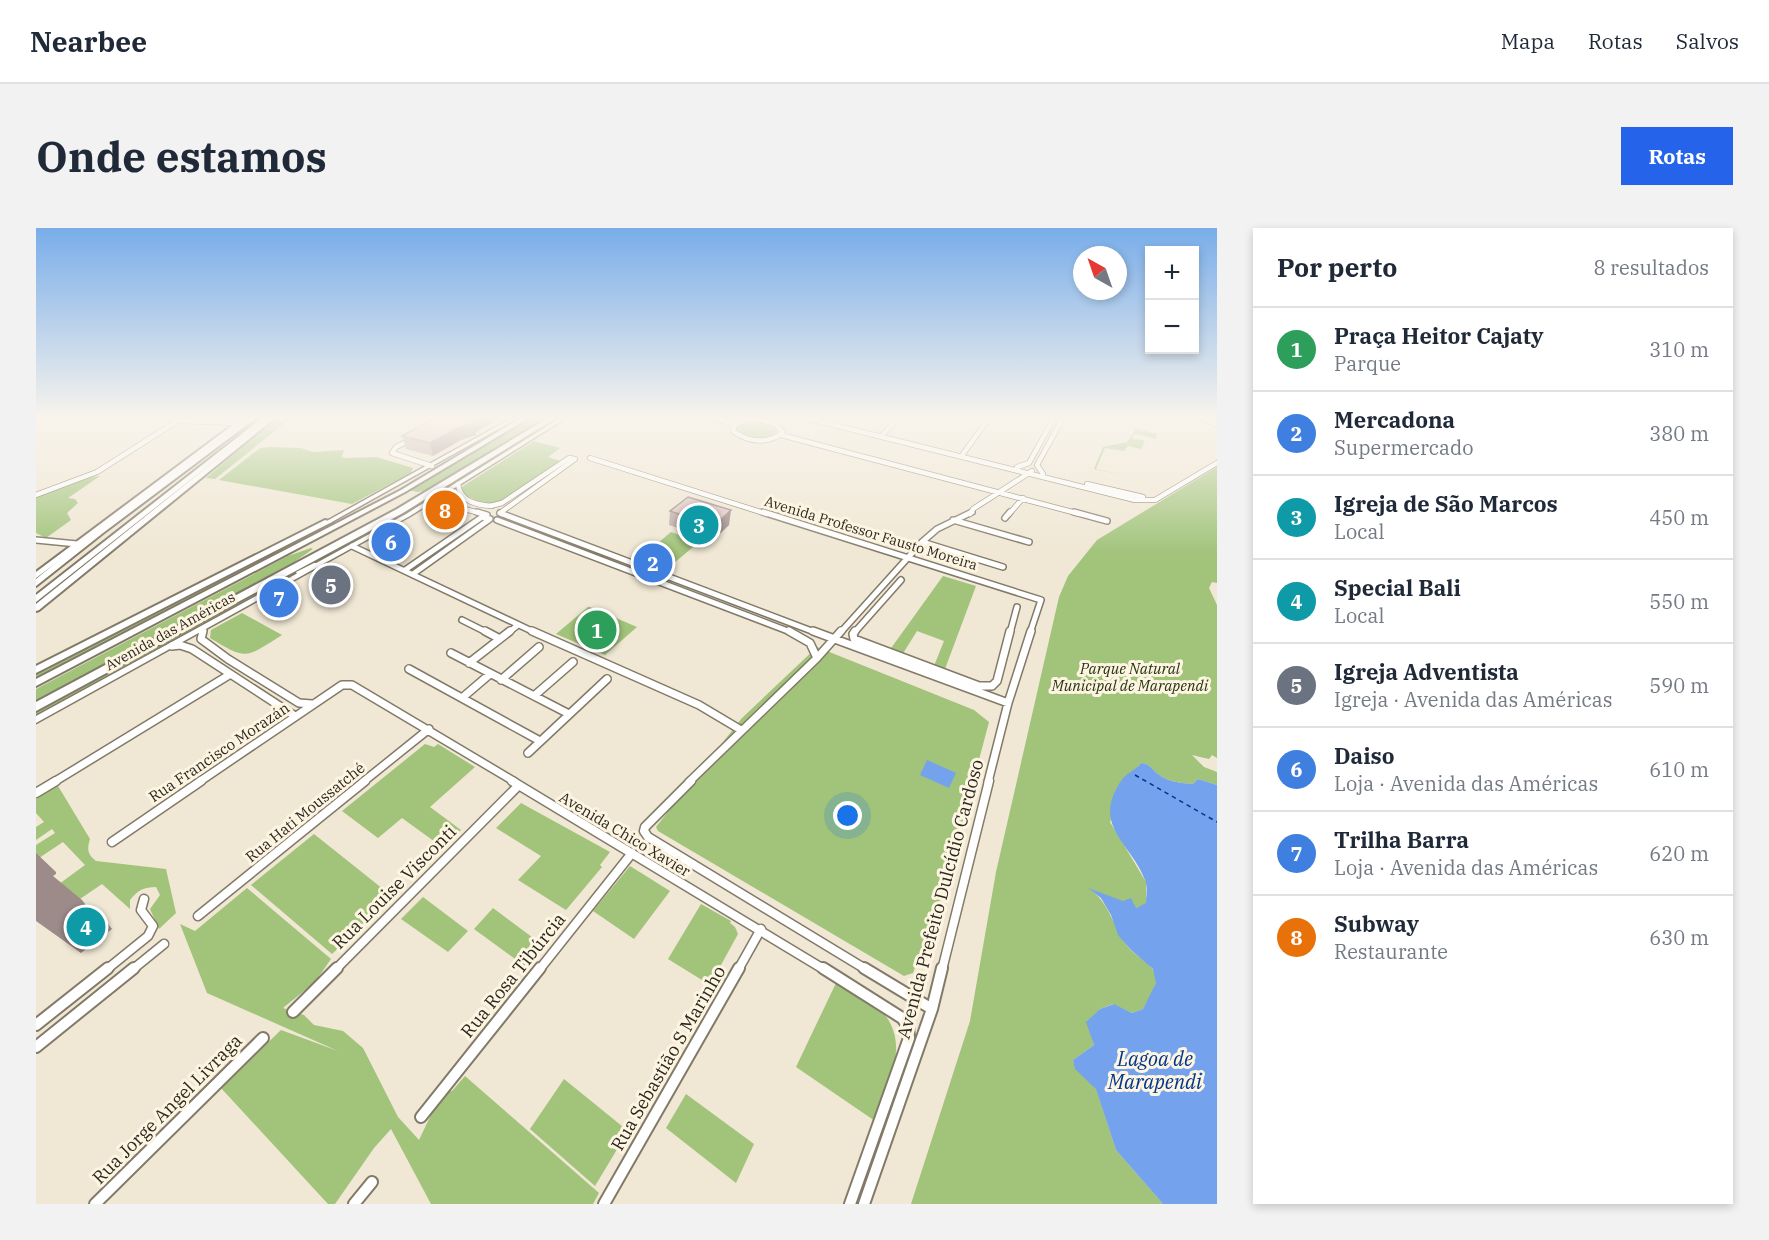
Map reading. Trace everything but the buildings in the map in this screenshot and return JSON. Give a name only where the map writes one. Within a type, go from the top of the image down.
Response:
[{"type":"main road","points":[[36,576],[188,464]]},
{"type":"main road","points":[[36,584],[189,464]]},
{"type":"main road","points":[[36,599],[207,464]]},
{"type":"main road","points":[[199,470],[209,464]]},
{"type":"main road","points":[[36,608],[216,464]]},
{"type":"main road","name":"Avenida das Américas","points":[[36,670],[328,522],[436,464]]},
{"type":"main road","name":"Avenida das Américas","points":[[36,683],[272,561],[449,464]]},
{"type":"main road","name":"Avenida das Américas","points":[[36,720],[352,546],[409,509],[422,497],[478,464]]},
{"type":"main road","name":"Avenida das Américas","points":[[36,707],[409,509],[432,500],[491,464]]},
{"type":"main road","points":[[407,480],[400,488],[403,491],[432,500]]},
{"type":"main road","points":[[157,488],[171,493],[183,490]]},
{"type":"main road","points":[[369,500],[388,498],[409,509]]},
{"type":"main road","points":[[272,561],[328,522]]},
{"type":"main road","points":[[255,590],[317,565]]},
{"type":"street","points":[[36,495],[100,471],[112,464]]},
{"type":"street","points":[[424,464],[432,466]]},
{"type":"street","points":[[490,507],[502,503],[560,464]]},
{"type":"street","points":[[569,464],[500,513],[682,584],[1008,703]]},
{"type":"street","name":"Avenida Professor Fausto Moreira","points":[[608,464],[1041,600]]},
{"type":"street","points":[[892,464],[1107,521]]},
{"type":"street","points":[[988,464],[1155,500]]},
{"type":"street","points":[[990,464],[1142,501],[1155,500],[1216,464]]},
{"type":"street","points":[[1004,464],[1028,473]]},
{"type":"street","points":[[1017,467],[1027,464]]},
{"type":"street","points":[[1038,464],[1043,474]]},
{"type":"street","points":[[352,546],[518,625],[699,705],[741,730],[817,658],[922,542],[953,520],[972,513],[973,509],[998,491],[1028,473]]},
{"type":"street","points":[[458,484],[459,492],[467,500],[490,507],[508,507]]},
{"type":"street","points":[[1005,518],[1023,498]]},
{"type":"street","points":[[432,500],[459,506],[793,633],[810,643],[817,658]]},
{"type":"street","points":[[459,506],[467,500]]},
{"type":"street","points":[[508,507],[510,517]]},
{"type":"street","points":[[405,570],[482,517],[494,519]]},
{"type":"street","points":[[413,574],[494,519]]},
{"type":"street","points":[[953,520],[1029,542]]},
{"type":"street","points":[[36,540],[77,544]]},
{"type":"street","points":[[922,542],[1003,567]]},
{"type":"street","points":[[901,580],[852,637],[979,686],[992,686],[997,681],[1017,607]]},
{"type":"street","name":"Avenida Prefeito Dulcídio Cardoso","points":[[864,1204],[932,1009],[1008,703],[1041,600]]},
{"type":"street","points":[[462,620],[500,639]]},
{"type":"street","points":[[469,663],[518,625]]},
{"type":"street","points":[[203,629],[201,639],[228,659],[299,703],[312,704]]},
{"type":"street","points":[[172,646],[187,646],[295,716]]},
{"type":"street","points":[[501,680],[539,647]]},
{"type":"street","points":[[451,654],[569,714]]},
{"type":"street","points":[[216,666],[228,659]]},
{"type":"street","points":[[534,696],[573,662]]},
{"type":"street","points":[[915,670],[922,665]]},
{"type":"street","points":[[410,669],[540,741]]},
{"type":"street","points":[[462,698],[490,674]]},
{"type":"street","points":[[36,793],[230,675]]},
{"type":"street","points":[[528,753],[607,678]]},
{"type":"street","name":"Avenida Chico Xavier","points":[[342,685],[352,685],[429,729],[518,786],[760,929],[893,1011]]},
{"type":"street","name":"Rua Francisco Morazán","points":[[112,842],[342,685]]},
{"type":"street","name":"Rua Hati Moussatché","points":[[198,916],[429,729]]},
{"type":"street","name":"Avenida Chico Xavier","points":[[741,730],[648,822],[644,831],[648,837],[932,1009]]},
{"type":"street","name":"Rua Louise Visconti","points":[[293,1012],[518,786]]},
{"type":"street","name":"Rua Rosa Tibúrcia","points":[[421,1117],[632,854]]},
{"type":"street","points":[[36,1025],[148,936],[153,926],[141,910],[144,899]]},
{"type":"street","name":"Rua Sebastião S Marinho","points":[[604,1204],[760,929]]},
{"type":"street","points":[[36,1047],[164,944]]},
{"type":"street","name":"Avenida Prefeito Dulcídio Cardoso","points":[[850,1204],[909,1038],[908,1026],[893,1011]]},
{"type":"street","name":"Rua Jorge Angel Livraga","points":[[95,1204],[264,1038]]},
{"type":"street","points":[[354,1204],[372,1182]]},
{"type":"green space","points":[[223,464],[234,464],[215,479],[206,478]]},
{"type":"green space","points":[[240,464],[398,464],[413,468],[411,473],[352,504],[219,480]]},
{"type":"green space","points":[[455,464],[470,464],[424,491],[409,490]]},
{"type":"green space","points":[[499,464],[556,464],[499,502],[483,504],[463,494],[460,488]]},
{"type":"green space","name":"Parque Natural Municipal de Marapendi","points":[[1217,467],[1217,583],[1212,582],[1209,588],[1217,605],[1217,758],[1212,755],[1209,759],[1192,755],[1204,767],[1217,772],[1217,785],[1198,779],[1193,784],[1180,783],[1162,777],[1149,766],[1141,763],[1134,771],[1110,822],[1146,882],[1146,904],[1136,908],[1091,890],[1108,910],[1129,948],[1151,967],[1156,983],[1143,1009],[1132,1013],[1113,1004],[1100,1009],[1087,1022],[1094,1045],[1073,1060],[1076,1069],[1096,1088],[1116,1150],[1163,1204],[911,1204],[970,1021],[996,872],[1059,597],[1068,576],[1097,540]]},
{"type":"green space","points":[[100,476],[68,498],[75,499],[78,503],[67,513],[71,520],[46,538],[36,533],[36,497],[89,477]]},
{"type":"green space","points":[[671,532],[699,542],[674,563],[645,554]]},
{"type":"green space","points":[[292,544],[36,679],[36,672]]},
{"type":"green space","points":[[313,549],[284,569],[36,702],[36,689],[288,556]]},
{"type":"green space","points":[[943,576],[976,586],[945,669],[934,666],[944,641],[917,631],[902,655],[889,651]]},
{"type":"green space","points":[[283,580],[276,585],[36,716],[36,710]]},
{"type":"green space","points":[[588,607],[637,627],[605,655],[556,634]]},
{"type":"green space","points":[[242,613],[282,635],[246,654],[232,650],[210,638],[211,630]]},
{"type":"green space","points":[[817,647],[974,710],[989,722],[946,884],[913,973],[904,976],[658,831],[656,827],[742,718]]},
{"type":"green space","points":[[425,744],[434,747],[438,744],[475,767],[430,807],[461,830],[442,847],[402,818],[378,838],[342,811]]},
{"type":"green space","points":[[58,786],[90,839],[88,851],[96,861],[166,869],[176,913],[159,929],[150,909],[160,895],[156,887],[145,888],[136,894],[130,900],[130,909],[102,884],[52,918],[59,884],[85,865],[63,842],[36,860],[36,845],[55,833],[52,829],[36,840],[36,827],[44,822],[36,813],[36,799]]},
{"type":"green space","points":[[521,803],[610,852],[600,865],[602,867],[566,910],[518,880],[541,856],[496,828]]},
{"type":"green space","points":[[314,834],[393,897],[332,954],[251,885]]},
{"type":"green space","points":[[630,866],[670,891],[634,939],[593,911]]},
{"type":"green space","points":[[247,888],[331,959],[315,982],[283,1008],[304,1015],[314,1025],[343,1031],[363,1048],[398,1117],[419,1140],[439,1098],[446,1090],[452,1091],[465,1076],[599,1193],[593,1204],[431,1204],[391,1129],[374,1148],[335,1204],[328,1204],[221,1088],[281,1030],[338,1051],[207,993],[180,924],[195,931]]},
{"type":"green space","points":[[423,897],[468,931],[448,952],[401,919]]},
{"type":"green space","points":[[701,904],[731,921],[730,923],[738,934],[710,985],[668,959]]},
{"type":"green space","points":[[493,908],[544,946],[526,967],[474,929]]},
{"type":"green space","points":[[836,983],[874,1004],[886,1017],[893,1031],[896,1045],[892,1076],[875,1121],[796,1067]]},
{"type":"green space","points":[[564,1079],[628,1131],[595,1186],[530,1129]]},
{"type":"green space","points":[[686,1094],[754,1144],[736,1183],[666,1128]]},
{"type":"water","points":[[927,760],[956,773],[949,788],[920,775]]},
{"type":"water","name":"Lagoa de Marapendi","points":[[1141,763],[1149,766],[1162,777],[1179,783],[1193,784],[1198,779],[1217,785],[1217,1204],[1163,1204],[1116,1150],[1096,1089],[1075,1069],[1073,1060],[1094,1045],[1086,1022],[1100,1009],[1114,1004],[1132,1013],[1143,1009],[1156,983],[1153,969],[1118,935],[1111,915],[1101,898],[1088,888],[1123,901],[1131,898],[1136,908],[1146,903],[1145,880],[1139,867],[1116,834],[1110,810],[1113,797],[1121,781]]},
{"type":"ferry route","points":[[1135,775],[1217,822]]},
{"type":"place","name":"Subway","points":[[445,510]]},
{"type":"place","name":"Igreja de São Marcos","points":[[699,525]]},
{"type":"place","name":"Daiso","points":[[391,542]]},
{"type":"place","name":"Mercadona","points":[[653,563]]},
{"type":"place","name":"Igreja Adventista","points":[[331,585]]},
{"type":"place","name":"Trilha Barra","points":[[279,598]]},
{"type":"place","name":"Praça Heitor Cajaty","points":[[597,630]]},
{"type":"place","name":"Special Bali","points":[[86,927]]}]
